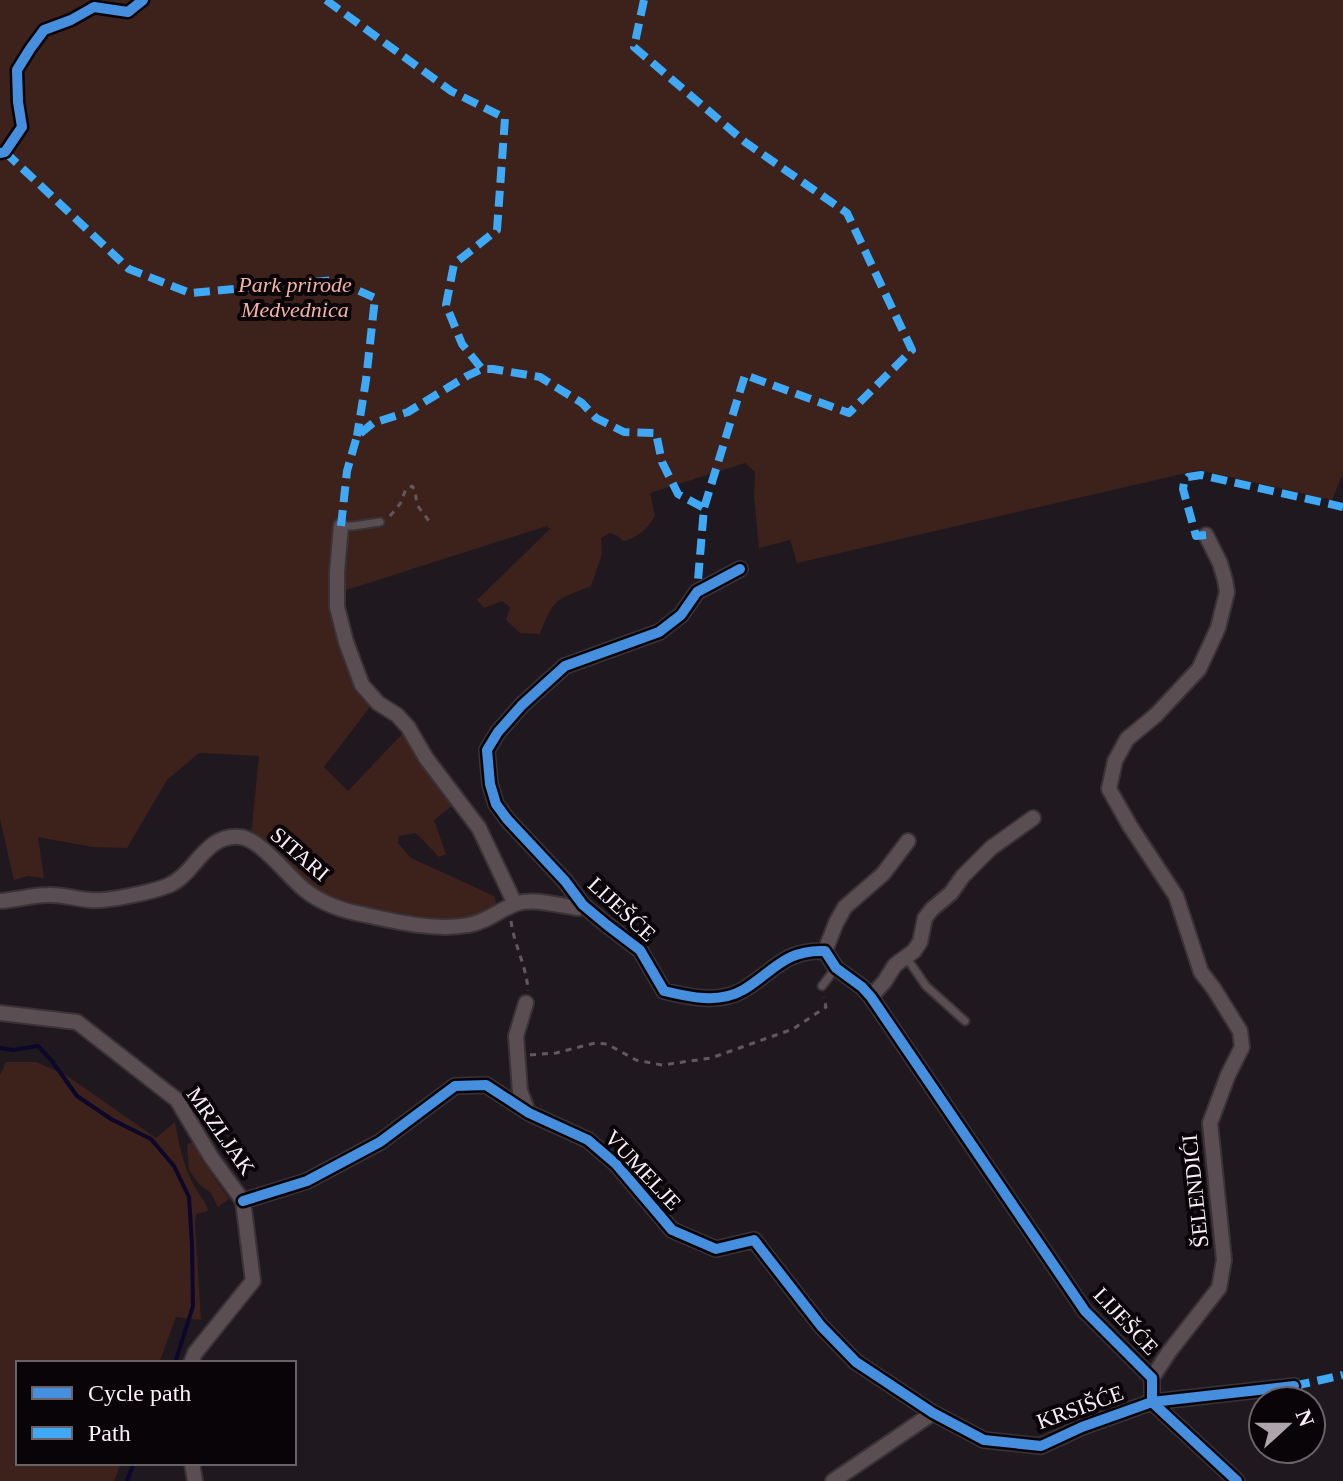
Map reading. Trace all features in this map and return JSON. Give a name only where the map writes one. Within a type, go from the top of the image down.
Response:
[{"type":"street","points":[[341,526],[337,607],[362,685],[378,703],[397,715],[408,727],[426,758],[479,828],[512,906]]},
{"type":"street","name":"ŠELENDIĆI","points":[[1152,1378],[1219,1288],[1224,1260],[1210,1123],[1242,1047],[1240,1031],[1201,972],[1176,896],[1109,789],[1115,761],[1127,739],[1156,715],[1199,669],[1218,628],[1227,592],[1220,563],[1206,535]]},
{"type":"street","name":"LIJEŠĆE","points":[[740,569],[697,592],[681,615],[659,632],[565,666],[522,705],[487,750],[490,784],[496,804],[583,905],[640,950],[664,991],[707,998],[727,996],[743,990],[769,969],[793,956],[809,950],[825,951],[836,968],[871,997],[1085,1311],[1152,1378],[1152,1402]]},
{"type":"street","points":[[871,997],[895,965],[914,951],[920,942],[925,918],[932,909],[951,893],[991,848],[1033,818]]},
{"type":"street","name":"SITARI","points":[[0,901],[50,895],[93,901],[152,891],[181,878],[209,846],[223,839],[240,837],[252,841],[307,892],[329,905],[363,915],[451,928],[491,918],[528,901],[578,908],[583,905]]},
{"type":"street","points":[[825,951],[845,907],[883,874],[908,841]]},
{"type":"street","points":[[526,1003],[516,1036],[520,1091],[529,1113]]},
{"type":"street","name":"MRZLJAK","points":[[0,1013],[77,1022],[177,1100],[211,1157],[243,1201],[253,1281],[192,1361]]},
{"type":"street","name":"VUMELJE","points":[[243,1201],[307,1181],[380,1142],[455,1086],[486,1085],[529,1113],[588,1140],[616,1164],[672,1230],[716,1249],[754,1240],[821,1326],[856,1362],[933,1413]]},
{"type":"street","name":"KRSIŠĆE","points":[[933,1413],[984,1440],[1041,1446],[1082,1427],[1152,1402],[1247,1391]]},
{"type":"street","name":"KRSIŠĆE","points":[[1152,1402],[1237,1481]]},
{"type":"street","points":[[833,1481],[933,1413]]},
{"type":"lane","points":[[341,526],[380,522]]},
{"type":"lane","points":[[906,957],[926,986],[965,1021]]},
{"type":"lane","points":[[822,986],[836,968]]},
{"type":"path","points":[[380,522],[391,516],[406,489],[412,486],[417,505],[432,525]]},
{"type":"path","points":[[512,906],[513,935],[528,987],[526,1003]]},
{"type":"path","points":[[518,1056],[556,1053],[595,1043],[607,1044],[636,1060],[662,1065],[711,1058],[793,1029],[826,1007],[822,986]]},
{"type":"green space","name":"Park prirode Medvednica","points":[[0,0],[1343,0],[1343,473],[1332,500],[1199,470],[797,563],[790,540],[759,548],[755,472],[745,463],[650,493],[655,515],[650,524],[628,540],[623,541],[610,533],[601,538],[602,554],[591,586],[558,601],[540,634],[520,633],[506,620],[510,607],[502,601],[484,608],[477,600],[550,529],[547,526],[334,594],[330,616],[346,656],[373,703],[324,767],[348,791],[405,731],[453,805],[434,820],[446,854],[439,857],[416,833],[399,836],[398,843],[411,858],[494,896],[497,906],[491,913],[454,922],[392,915],[328,899],[294,877],[251,836],[259,756],[199,753],[167,780],[127,848],[93,847],[38,837],[44,878],[28,876],[14,880],[0,819]]},
{"type":"green space","points":[[6,1062],[36,1062],[66,1075],[156,1138],[175,1122],[188,1173],[208,1211],[196,1214],[195,1224],[201,1320],[176,1317],[160,1361],[16,1361],[16,1465],[120,1465],[114,1481],[0,1481],[0,1075]]},
{"type":"green space","points":[[195,1142],[201,1158],[229,1199],[218,1207],[211,1193],[199,1184],[189,1170],[187,1144]]},
{"type":"waterway","points":[[0,1048],[13,1050],[38,1046],[77,1096],[111,1119],[151,1139],[174,1166],[189,1197],[193,1306],[176,1361]]},
{"type":"waterway","points":[[127,1481],[133,1465]]},
{"type":"marked path","points":[[326,0],[451,91],[505,118],[497,230],[454,264],[446,305],[462,344],[482,369]]},
{"type":"marked path","points":[[644,0],[634,47],[745,142],[847,213],[912,350],[849,413],[745,375],[704,508],[697,592]]},
{"type":"marked path","points":[[5,152],[129,269],[190,293],[335,280],[375,298],[357,436]]},
{"type":"marked path","points":[[341,526],[347,471],[357,436],[373,423],[408,412],[482,369],[540,377],[582,403],[596,418],[624,432],[656,433],[662,462],[678,494],[704,508]]},
{"type":"marked path","points":[[1206,535],[1196,536],[1183,489],[1188,477],[1201,475],[1343,507]]},
{"type":"marked path","points":[[1298,1385],[1343,1375]]},
{"type":"cycle path","points":[[0,153],[5,152],[22,127],[17,70],[44,30],[94,7],[128,12],[143,0]]},
{"type":"cycle path","points":[[740,569],[697,592],[681,615],[659,632],[565,666],[522,705],[487,750],[490,784],[496,804],[583,905],[640,950],[664,991],[694,997],[724,997],[743,990],[789,958],[811,951],[825,951],[836,968],[871,997],[1085,1311],[1152,1378],[1152,1402],[1247,1391]]},
{"type":"cycle path","points":[[243,1201],[307,1181],[380,1142],[455,1086],[486,1085],[529,1113],[588,1140],[616,1164],[672,1230],[716,1249],[754,1240],[821,1326],[856,1362],[933,1413],[984,1440],[1041,1446],[1082,1427],[1152,1402],[1237,1481]]}]
